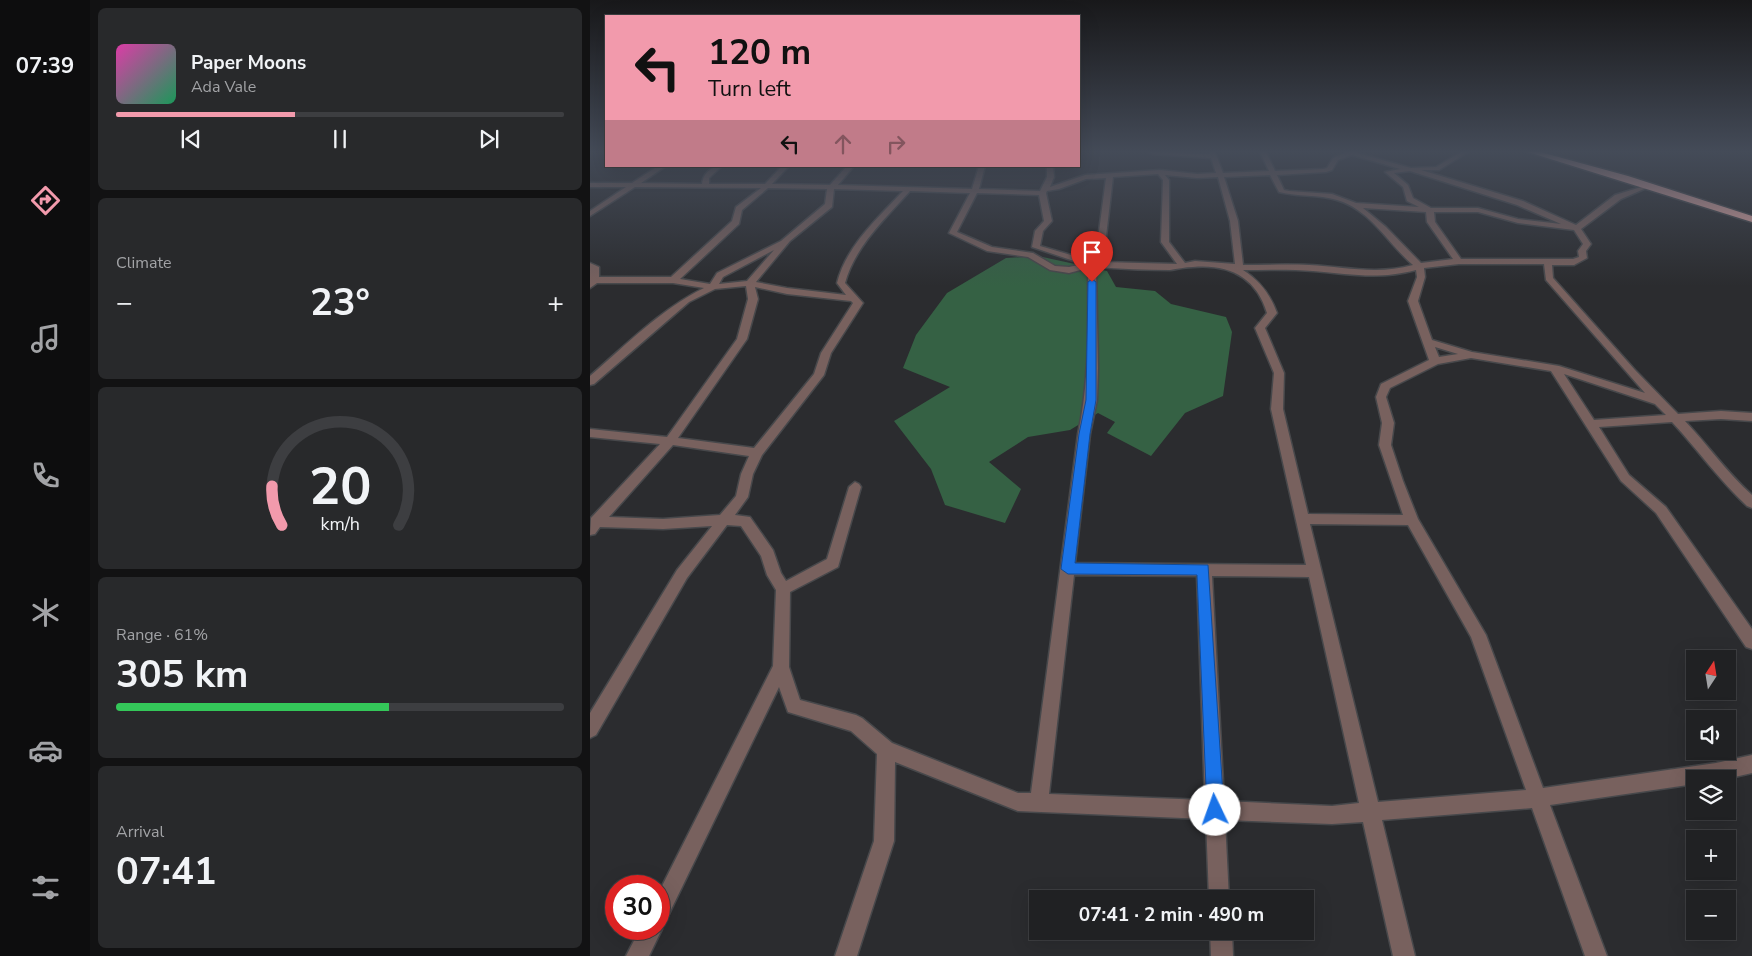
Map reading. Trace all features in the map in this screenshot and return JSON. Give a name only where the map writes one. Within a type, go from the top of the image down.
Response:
[{"type":"highway","points":[[1684,197],[1752,219]]},
{"type":"street","points":[[590,214],[618,197]]},
{"type":"street","points":[[673,280],[736,222],[739,209],[755,197]]},
{"type":"street","points":[[590,382],[669,313],[686,300],[713,287],[720,275],[787,239],[829,205],[830,197]]},
{"type":"street","points":[[590,729],[682,574],[742,497],[747,474],[758,453],[819,375],[826,353],[858,304],[841,283],[842,272],[850,257],[902,197]]},
{"type":"street","points":[[972,197],[953,233],[990,249],[1030,255],[1053,268],[1069,270],[1096,264]]},
{"type":"street","points":[[1044,197],[1048,221],[1039,231],[1036,247],[1096,264],[1134,267],[1182,265],[1310,268],[1374,274],[1394,273],[1420,266],[1459,260],[1574,262],[1583,258],[1582,251],[1587,244],[1577,228],[1520,203],[1499,197]]},
{"type":"street","points":[[1039,803],[1084,434],[1091,400],[1096,264],[1107,197]]},
{"type":"street","points":[[1166,197],[1165,242],[1182,265]]},
{"type":"street","points":[[1228,197],[1238,236],[1236,267]]},
{"type":"street","points":[[1314,197],[1344,200],[1354,205],[1392,238],[1410,260],[1420,266]]},
{"type":"street","points":[[1409,197],[1410,199],[1430,210]]},
{"type":"street","points":[[1354,205],[1430,210],[1478,210],[1518,220],[1577,228],[1619,197]]},
{"type":"street","points":[[1430,210],[1431,222],[1459,260]]},
{"type":"street","points":[[750,283],[787,239]]},
{"type":"street","points":[[1548,262],[1549,278],[1631,372],[1662,402],[1700,444],[1730,483],[1752,503]]},
{"type":"street","points":[[590,266],[595,267],[592,282],[673,280],[713,287],[750,283],[787,291],[853,298]]},
{"type":"street","points":[[1420,266],[1420,277],[1413,301],[1429,342],[1434,361]]},
{"type":"street","points":[[1236,267],[1252,278],[1268,296],[1272,313],[1260,328],[1279,373],[1277,410],[1404,956]]},
{"type":"street","points":[[593,526],[670,441],[742,340],[753,299],[750,283]]},
{"type":"street","points":[[1429,342],[1471,355],[1555,368],[1662,402]]},
{"type":"street","points":[[1471,355],[1434,361],[1384,386],[1381,397],[1388,423],[1385,445],[1412,520],[1478,635],[1596,956]]},
{"type":"street","points":[[1555,368],[1625,478],[1661,510],[1752,642]]},
{"type":"street","points":[[1590,424],[1721,415],[1752,417]]},
{"type":"street","points":[[590,433],[670,441],[758,453]]},
{"type":"street","points":[[783,589],[833,562],[855,487]]},
{"type":"street","points":[[1303,519],[1412,520]]},
{"type":"street","points":[[593,526],[723,520],[745,521],[768,554],[774,575],[783,589],[780,667],[794,706],[856,724],[886,750],[1018,802],[1332,815],[1537,798],[1716,772],[1752,764]]},
{"type":"street","points":[[1068,569],[1315,571]]},
{"type":"street","points":[[1204,569],[1219,890]]},
{"type":"street","points":[[670,890],[780,667]]},
{"type":"street","points":[[846,956],[884,841],[886,750]]},
{"type":"street","points":[[637,956],[645,940]]},
{"type":"street","points":[[1221,940],[1222,956]]},
{"type":"green space","points":[[1038,256],[1107,271],[1116,287],[1155,291],[1171,304],[1226,317],[1232,332],[1223,396],[1185,413],[1151,456],[1107,433],[1115,422],[1098,413],[1070,430],[1028,437],[989,462],[1021,489],[1005,523],[945,505],[931,469],[894,421],[950,387],[903,368],[916,335],[947,293],[1006,258]]},
{"type":"route","points":[[1092,282],[1091,354],[1093,368],[1091,400],[1084,434],[1068,569],[1204,569],[1215,810]]}]
